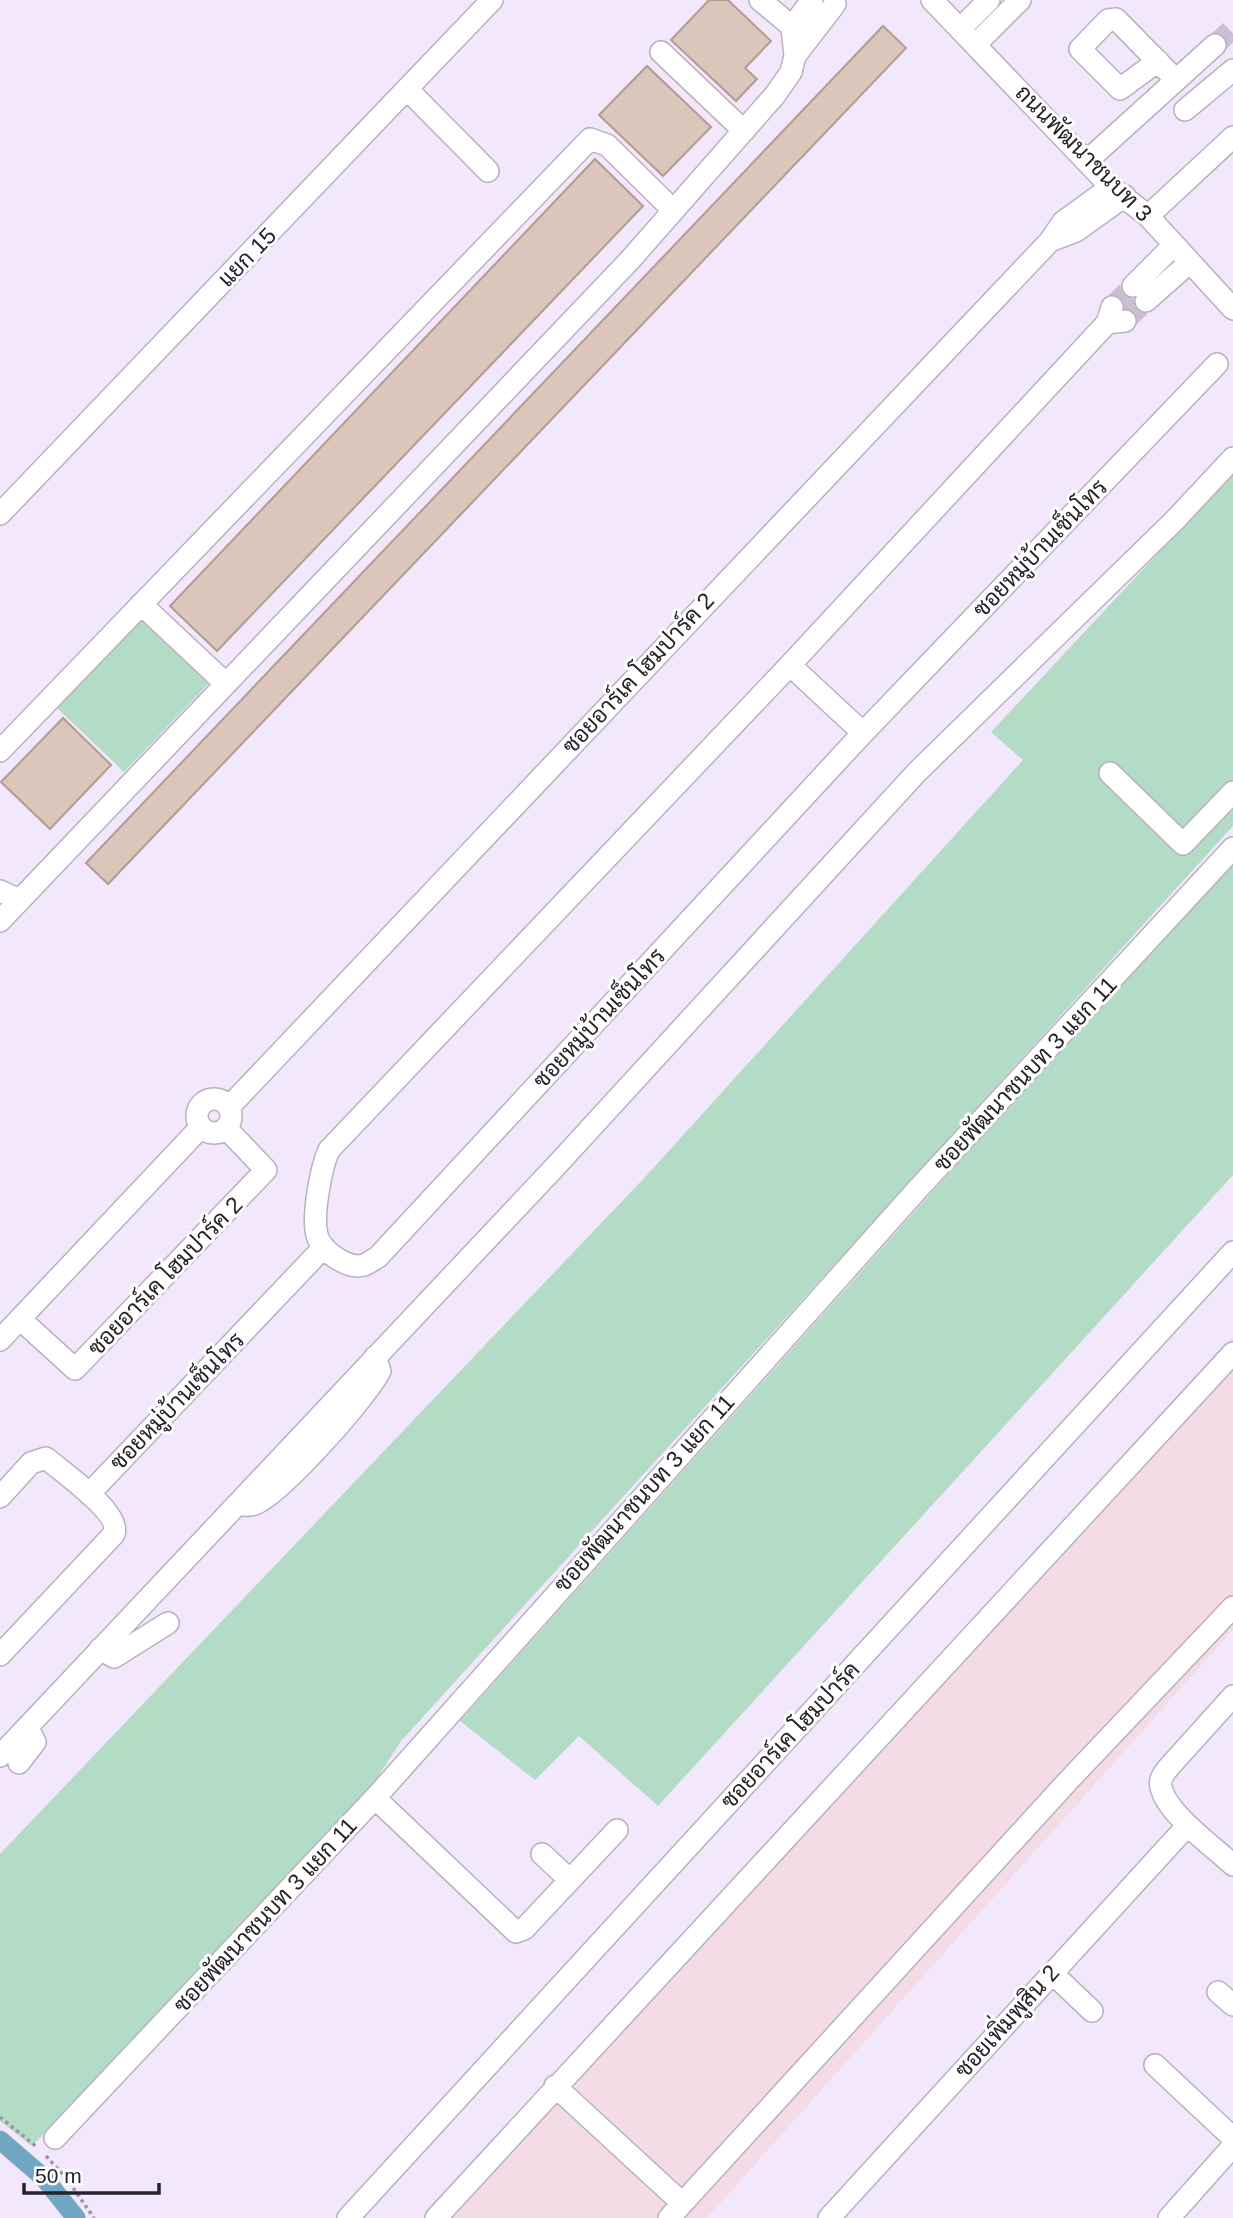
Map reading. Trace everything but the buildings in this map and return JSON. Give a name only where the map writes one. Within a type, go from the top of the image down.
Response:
[{"type":"street","name":"แยก 15","points":[[0,514],[492,0]]},
{"type":"street","points":[[760,0],[798,40]]},
{"type":"street","points":[[0,921],[10,895],[225,683],[630,260],[744,131],[791,72],[798,40],[812,0]]},
{"type":"street","name":"ถนนพัฒนาชนบท 3","points":[[933,0],[1087,161],[1148,216],[1233,309]]},
{"type":"street","points":[[960,29],[989,0]]},
{"type":"street","points":[[975,45],[1020,0]]},
{"type":"street","points":[[798,40],[835,4]]},
{"type":"street","points":[[1087,161],[1215,45]]},
{"type":"street","points":[[661,52],[744,131]]},
{"type":"street","points":[[1158,61],[1176,80]]},
{"type":"street","points":[[1185,110],[1233,70]]},
{"type":"street","points":[[408,90],[488,171]]},
{"type":"street","points":[[1148,216],[1233,137]]},
{"type":"street","points":[[0,751],[590,139],[607,145],[673,210]]},
{"type":"street","name":"ซอยอาร์เค โฮมปาร์ค 2","points":[[229,1107],[1050,240],[1076,232],[1118,191]]},
{"type":"street","points":[[1174,245],[1139,294],[1190,262]]},
{"type":"street","points":[[324,1247],[317,1235],[320,1168],[329,1150],[1115,317]]},
{"type":"street","name":"ซอยหมู่บ้านเซ็นโทร","points":[[89,1494],[324,1247],[352,1266],[363,1266],[378,1256],[863,733],[1217,364]]},
{"type":"street","points":[[9,1760],[27,1727],[376,1357],[917,772],[1175,520],[1233,458]]},
{"type":"street","points":[[141,604],[225,683]]},
{"type":"street","points":[[790,664],[863,733]]},
{"type":"street","points":[[1110,773],[1184,844],[1233,792]]},
{"type":"street","name":"ซอยพัฒนาชนบท 3 แยก 11","points":[[55,2137],[375,1798],[916,1191],[1233,848]]},
{"type":"street","points":[[220,1100],[229,1107],[231,1118],[226,1128],[210,1133],[200,1128],[197,1111],[203,1102],[220,1100]]},
{"type":"street","points":[[0,1340],[200,1128]]},
{"type":"street","name":"ซอยอาร์เค โฮมปาร์ค 2","points":[[20,1319],[75,1369],[266,1170],[226,1128]]},
{"type":"street","name":"ซอยอาร์เค โฮมปาร์ค","points":[[348,2218],[1233,1252]]},
{"type":"street","points":[[436,2218],[555,2085],[1233,1353]]},
{"type":"street","points":[[0,1497],[31,1463],[46,1458],[115,1520],[114,1534],[0,1656]]},
{"type":"street","points":[[555,2085],[675,2210],[1233,1606]]},
{"type":"street","points":[[100,1649],[114,1657],[168,1623]]},
{"type":"street","points":[[1231,1858],[1187,1826],[1161,1788],[1161,1777],[1233,1696]]},
{"type":"street","points":[[375,1798],[516,1932],[524,1929],[617,1830]]},
{"type":"street","name":"ซอยเพิ่มพูสิน 2","points":[[829,2218],[1187,1826]]},
{"type":"street","points":[[542,1854],[570,1880]]},
{"type":"street","points":[[1052,1973],[1092,2011]]},
{"type":"street","points":[[1155,2065],[1233,2138]]},
{"type":"street","points":[[1169,2218],[1233,2146]]},
{"type":"path","points":[[0,2117],[60,2170],[94,2218]]},
{"type":"shaded area","points":[[1233,1337],[1233,1630],[707,2218],[424,2218]]},
{"type":"green space","points":[[1233,473],[1233,826],[401,1741],[358,1808],[32,2146],[0,2121],[0,1854],[647,1175],[1023,760],[991,732]]},
{"type":"green space","points":[[142,613],[212,680],[124,772],[54,705]]},
{"type":"green space","points":[[1233,855],[1233,1175],[658,1806],[579,1736],[535,1780],[460,1721]]},
{"type":"waterway","points":[[0,2140],[44,2178],[76,2218]]},
{"type":"tunnel","points":[[1215,45],[1233,28]]},
{"type":"tunnel","points":[[1112,307],[1133,286]]},
{"type":"tunnel","points":[[1125,321],[1146,301]]}]
